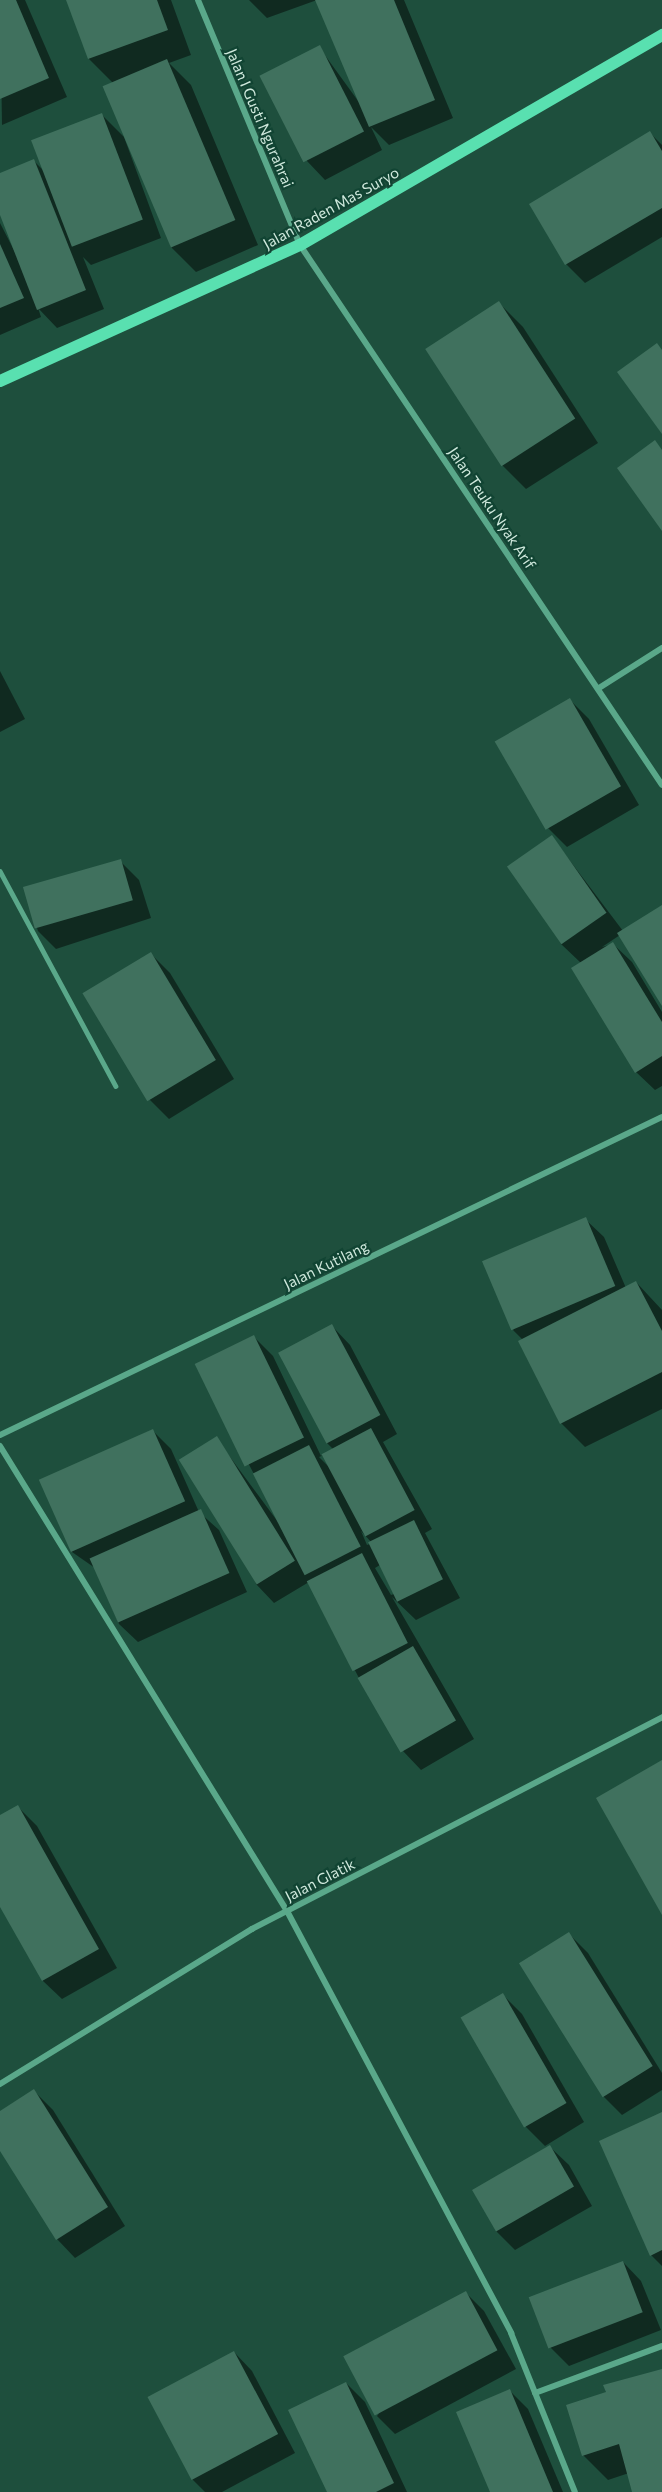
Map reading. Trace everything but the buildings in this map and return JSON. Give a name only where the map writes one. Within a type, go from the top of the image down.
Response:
[{"type":"street","name":"Jalan I Gusti Ngurahrai","points":[[198,0],[300,245]]},
{"type":"street","name":"Jalan Raden Mas Suryo","points":[[0,381],[300,245],[662,35]]},
{"type":"street","name":"Jalan Teuku Nyak Arif","points":[[300,245],[662,785]]},
{"type":"street","points":[[599,688],[662,648]]},
{"type":"street","name":"Jalan Kutilang","points":[[0,1435],[662,1117]]},
{"type":"street","points":[[0,1446],[287,1911],[511,2333],[574,2492]]},
{"type":"street","name":"Jalan Glatik","points":[[0,2084],[287,1911],[662,1717]]},
{"type":"street","points":[[535,2393],[662,2346]]},
{"type":"lane","points":[[0,871],[116,1086]]}]
